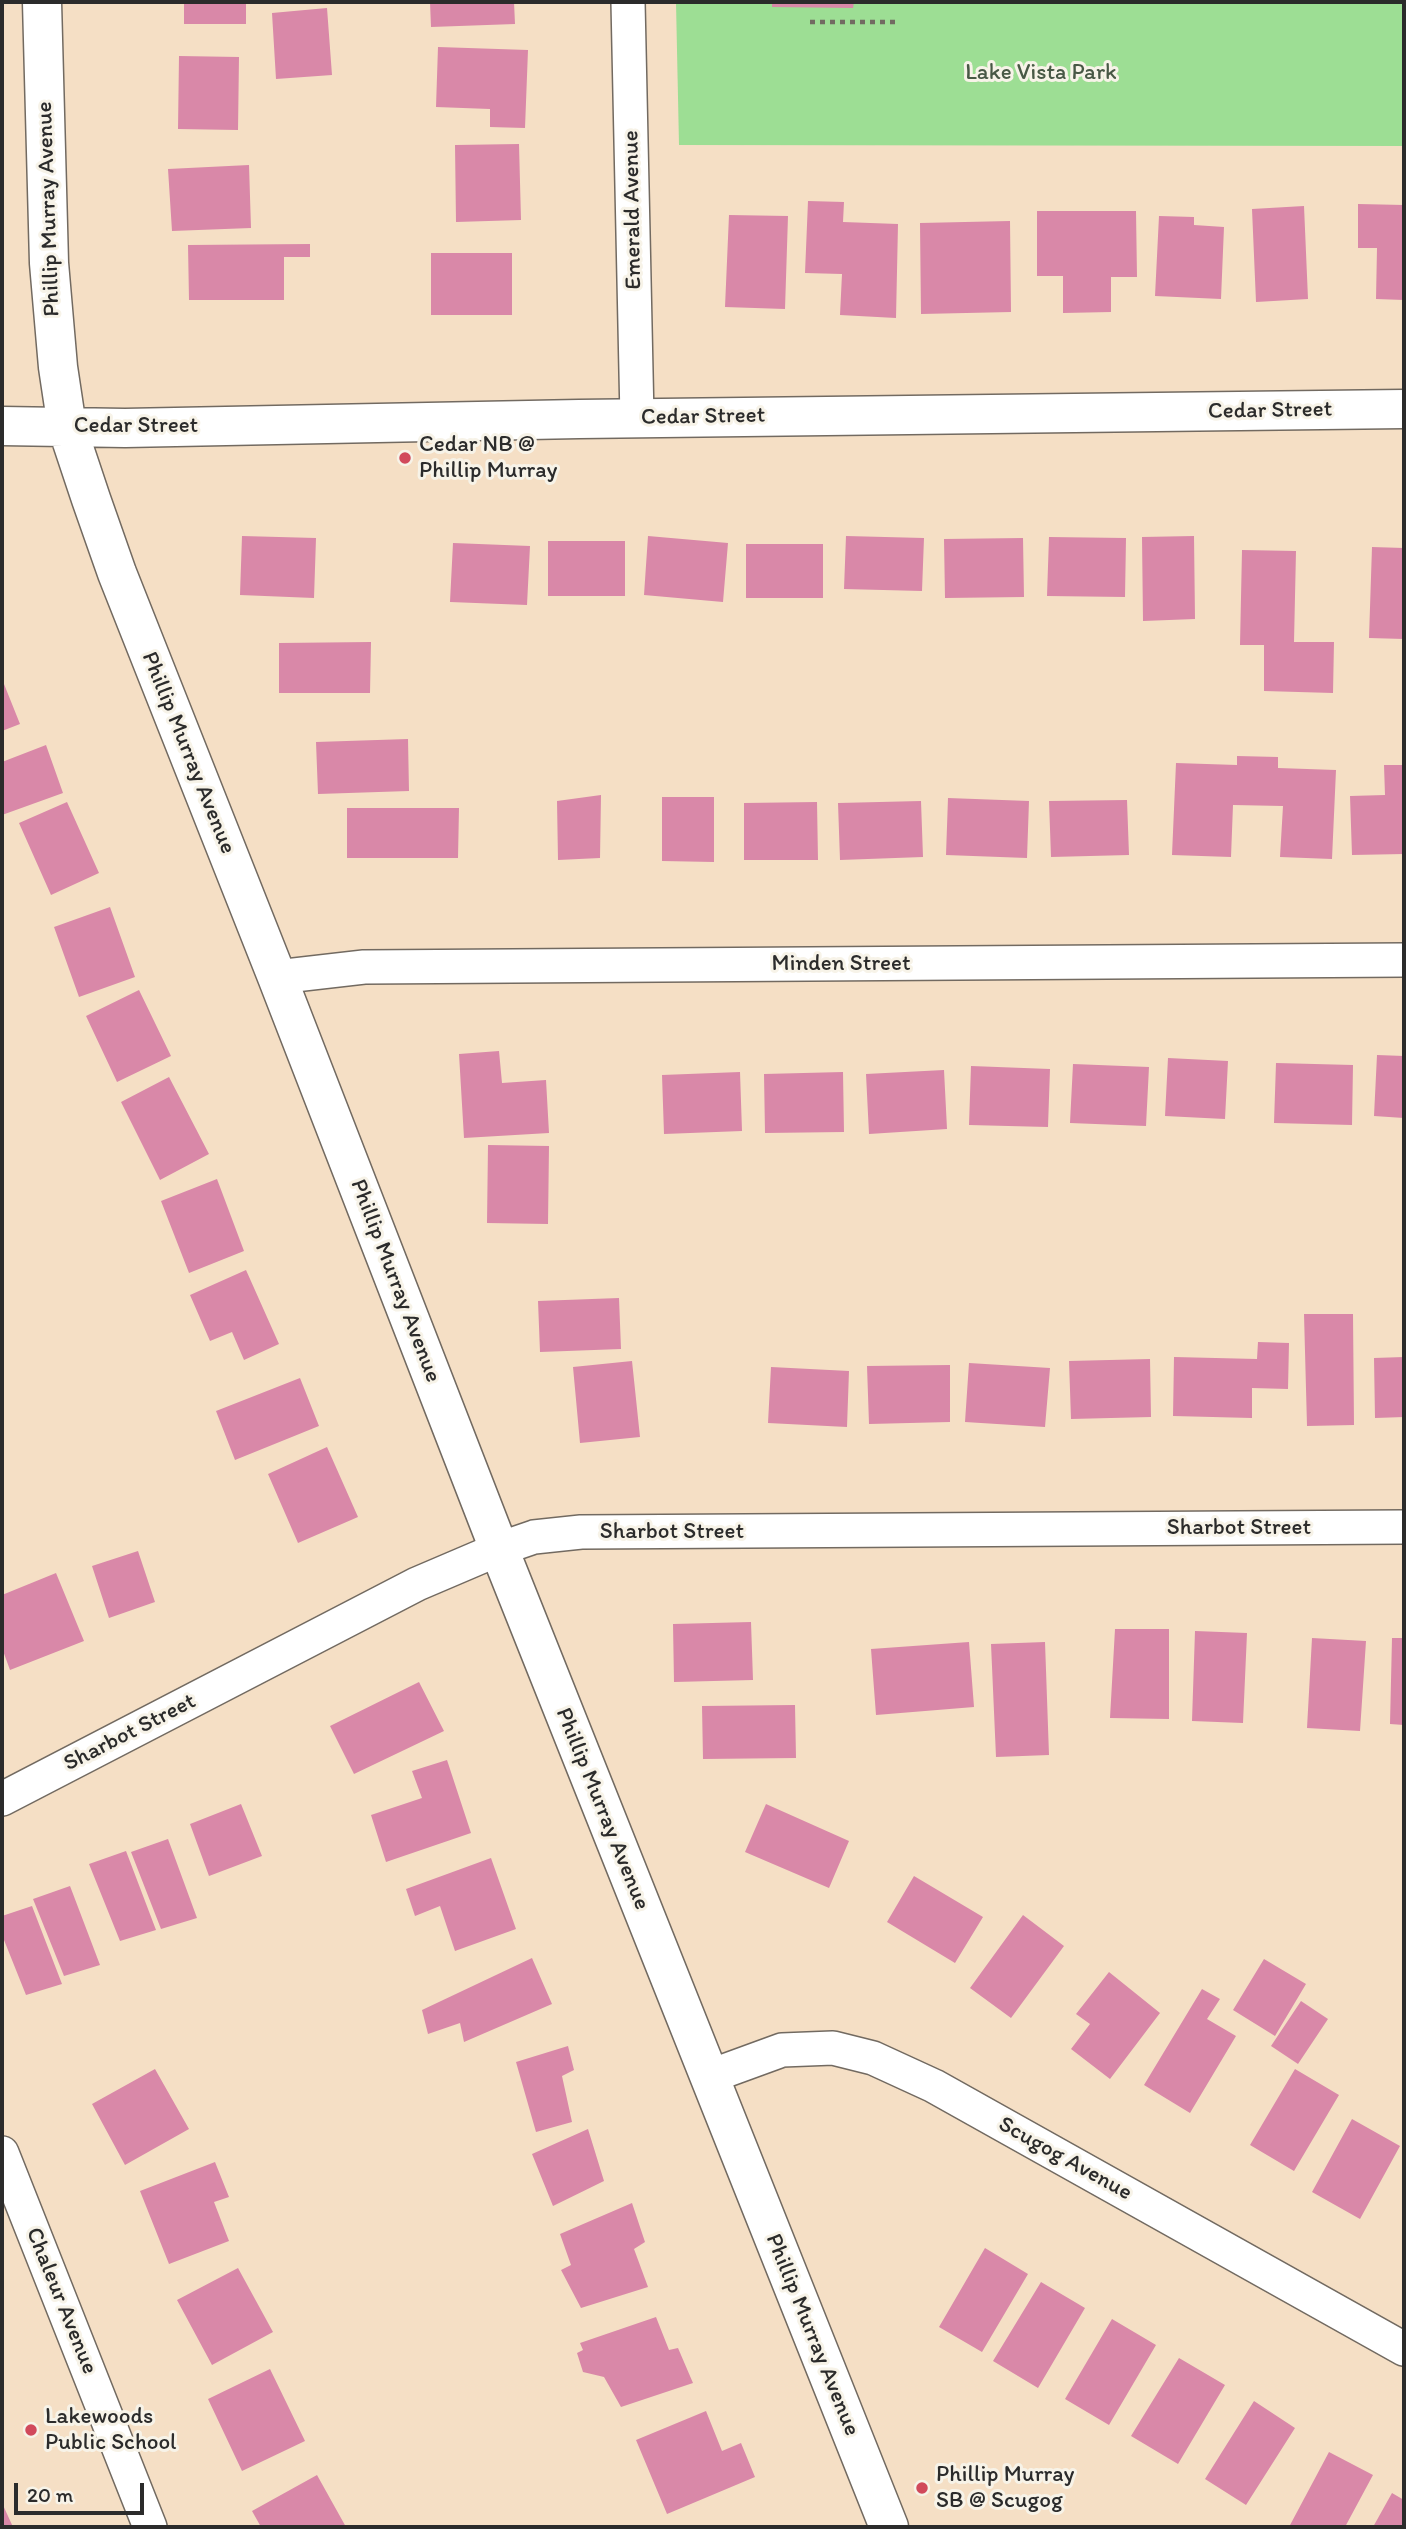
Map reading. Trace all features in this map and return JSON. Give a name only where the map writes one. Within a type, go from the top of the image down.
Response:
[{"type":"street","name":"Phillip Murray Avenue","points":[[42,2],[49,263],[58,367],[67,427],[117,573],[499,1549],[889,2527]]},
{"type":"street","name":"Emerald Avenue","points":[[628,2],[637,418]]},
{"type":"street","name":"Cedar Street","points":[[2,426],[1404,409]]},
{"type":"street","name":"Minden Street","points":[[277,978],[364,967],[1404,960]]},
{"type":"street","name":"Sharbot Street","points":[[2,1798],[417,1584],[534,1537],[581,1532],[1404,1527]]},
{"type":"street","name":"Scugog Avenue","points":[[708,2077],[782,2050],[832,2048],[873,2058],[934,2086],[1404,2349]]},
{"type":"street","name":"Chaleur Avenue","points":[[2,2153],[150,2527]]},
{"type":"path","points":[[810,22],[896,22]]},
{"type":"green space","name":"Lake Vista Park","points":[[676,2],[1404,2],[1404,146],[679,145]]},
{"type":"building","points":[[184,2],[246,2],[246,24],[184,24]]},
{"type":"building","points":[[430,2],[514,2],[515,24],[431,27]]},
{"type":"building","points":[[772,2],[854,2],[853,8],[772,7]]},
{"type":"building","points":[[327,8],[332,75],[276,79],[272,13]]},
{"type":"building","points":[[438,47],[528,50],[525,128],[490,127],[490,109],[436,107]]},
{"type":"building","points":[[179,56],[239,57],[238,130],[178,129]]},
{"type":"building","points":[[519,144],[521,220],[456,222],[455,145]]},
{"type":"building","points":[[249,165],[251,228],[172,231],[168,169]]},
{"type":"building","points":[[808,201],[844,202],[843,222],[898,224],[896,318],[840,315],[842,274],[805,273]]},
{"type":"building","points":[[1358,204],[1404,205],[1404,300],[1376,299],[1377,248],[1358,248]]},
{"type":"building","points":[[1304,206],[1308,299],[1256,302],[1252,209]]},
{"type":"building","points":[[1037,211],[1136,211],[1137,277],[1111,277],[1111,312],[1063,313],[1063,276],[1037,276]]},
{"type":"building","points":[[729,215],[788,216],[785,309],[725,307]]},
{"type":"building","points":[[1159,216],[1194,217],[1194,225],[1224,227],[1221,299],[1155,296]]},
{"type":"building","points":[[1010,221],[1011,312],[921,314],[920,223]]},
{"type":"building","points":[[310,244],[310,257],[284,257],[284,300],[189,300],[188,245]]},
{"type":"building","points":[[431,253],[512,253],[512,315],[431,315]]},
{"type":"building","points":[[242,536],[316,538],[314,598],[240,595]]},
{"type":"building","points":[[648,536],[728,543],[723,602],[644,595]]},
{"type":"building","points":[[846,536],[924,538],[922,591],[844,589]]},
{"type":"building","points":[[1194,536],[1195,619],[1143,621],[1142,537]]},
{"type":"building","points":[[1049,537],[1126,538],[1125,597],[1047,596]]},
{"type":"building","points":[[1023,538],[1024,597],[945,598],[944,539]]},
{"type":"building","points":[[548,541],[625,541],[625,596],[548,596]]},
{"type":"building","points":[[453,543],[530,546],[527,605],[450,602]]},
{"type":"building","points":[[746,544],[823,544],[823,598],[746,598]]},
{"type":"building","points":[[1372,547],[1404,548],[1404,639],[1369,638]]},
{"type":"building","points":[[1242,550],[1296,551],[1294,642],[1334,642],[1333,693],[1264,691],[1264,645],[1240,645]]},
{"type":"building","points":[[371,642],[370,693],[279,693],[279,643]]},
{"type":"building","points":[[2,679],[20,724],[2,731]]},
{"type":"building","points":[[408,739],[409,791],[318,794],[316,742]]},
{"type":"building","points":[[46,745],[63,793],[2,815],[2,762]]},
{"type":"building","points":[[1237,756],[1278,757],[1278,768],[1336,770],[1332,859],[1280,857],[1283,806],[1233,805],[1231,857],[1172,855],[1176,763],[1237,765]]},
{"type":"building","points":[[1384,765],[1404,765],[1404,854],[1352,855],[1350,796],[1385,795]]},
{"type":"building","points":[[601,795],[600,858],[558,860],[557,801]]},
{"type":"building","points":[[662,797],[714,797],[714,862],[662,861]]},
{"type":"building","points":[[948,798],[1029,801],[1027,858],[946,855]]},
{"type":"building","points":[[1127,800],[1129,855],[1051,857],[1049,801]]},
{"type":"building","points":[[921,801],[923,857],[840,860],[838,803]]},
{"type":"building","points":[[67,802],[99,873],[51,895],[19,823]]},
{"type":"building","points":[[817,802],[818,860],[744,860],[744,803]]},
{"type":"building","points":[[347,808],[459,808],[458,858],[347,858]]},
{"type":"building","points":[[110,907],[135,977],[79,997],[54,927]]},
{"type":"building","points":[[139,990],[171,1056],[117,1082],[86,1016]]},
{"type":"building","points":[[499,1051],[502,1083],[546,1080],[549,1133],[464,1138],[459,1054]]},
{"type":"building","points":[[1377,1055],[1404,1056],[1404,1118],[1374,1116]]},
{"type":"building","points":[[1168,1058],[1228,1061],[1225,1119],[1165,1116]]},
{"type":"building","points":[[1276,1063],[1353,1065],[1352,1125],[1274,1123]]},
{"type":"building","points":[[1073,1064],[1149,1067],[1146,1126],[1070,1123]]},
{"type":"building","points":[[971,1066],[1050,1069],[1048,1127],[969,1125]]},
{"type":"building","points":[[944,1070],[947,1129],[869,1134],[866,1074]]},
{"type":"building","points":[[740,1072],[742,1131],[664,1134],[662,1075]]},
{"type":"building","points":[[843,1072],[844,1132],[765,1133],[764,1074]]},
{"type":"building","points":[[169,1077],[209,1154],[160,1180],[121,1102]]},
{"type":"building","points":[[488,1145],[549,1146],[548,1224],[487,1223]]},
{"type":"building","points":[[217,1179],[244,1251],[189,1273],[161,1201]]},
{"type":"building","points":[[246,1270],[279,1344],[244,1360],[232,1332],[210,1341],[190,1295]]},
{"type":"building","points":[[619,1298],[621,1349],[540,1352],[538,1301]]},
{"type":"building","points":[[1304,1314],[1353,1314],[1354,1425],[1307,1426]]},
{"type":"building","points":[[1258,1342],[1289,1343],[1288,1389],[1252,1388],[1252,1418],[1173,1416],[1174,1357],[1257,1359]]},
{"type":"building","points":[[1404,1357],[1404,1417],[1375,1418],[1374,1358]]},
{"type":"building","points":[[1150,1359],[1151,1417],[1071,1419],[1069,1361]]},
{"type":"building","points":[[632,1361],[640,1437],[580,1443],[573,1367]]},
{"type":"building","points":[[969,1363],[1050,1368],[1045,1427],[965,1422]]},
{"type":"building","points":[[950,1365],[950,1422],[869,1424],[867,1366]]},
{"type":"building","points":[[771,1367],[849,1371],[847,1427],[768,1423]]},
{"type":"building","points":[[300,1378],[319,1426],[235,1460],[216,1411]]},
{"type":"building","points":[[327,1447],[358,1517],[298,1543],[268,1474]]},
{"type":"building","points":[[138,1551],[155,1602],[109,1618],[92,1566]]},
{"type":"building","points":[[56,1573],[84,1641],[10,1670],[2,1648],[2,1595]]},
{"type":"building","points":[[751,1622],[753,1680],[674,1682],[673,1624]]},
{"type":"building","points":[[1115,1629],[1169,1629],[1169,1719],[1110,1718]]},
{"type":"building","points":[[1195,1631],[1247,1633],[1243,1723],[1192,1721]]},
{"type":"building","points":[[1312,1638],[1366,1641],[1360,1731],[1307,1728]]},
{"type":"building","points":[[1392,1638],[1404,1638],[1404,1725],[1390,1724]]},
{"type":"building","points":[[969,1642],[974,1707],[876,1715],[871,1649]]},
{"type":"building","points":[[1045,1642],[1049,1755],[996,1757],[991,1644]]},
{"type":"building","points":[[419,1682],[444,1731],[354,1774],[330,1726]]},
{"type":"building","points":[[795,1705],[796,1758],[703,1759],[702,1706]]},
{"type":"building","points":[[447,1760],[471,1833],[386,1862],[371,1815],[422,1798],[412,1771]]},
{"type":"building","points":[[241,1804],[262,1856],[209,1876],[190,1824]]},
{"type":"building","points":[[766,1804],[849,1841],[829,1888],[745,1852]]},
{"type":"building","points":[[168,1839],[197,1918],[161,1929],[131,1852]]},
{"type":"building","points":[[126,1851],[156,1930],[120,1941],[89,1864]]},
{"type":"building","points":[[491,1858],[516,1929],[455,1951],[440,1906],[415,1916],[406,1889]]},
{"type":"building","points":[[914,1876],[983,1917],[955,1963],[887,1922]]},
{"type":"building","points":[[70,1886],[100,1965],[64,1976],[33,1899]]},
{"type":"building","points":[[32,1906],[62,1984],[26,1995],[2,1935],[2,1916]]},
{"type":"building","points":[[1023,1915],[1064,1946],[1011,2018],[970,1988]]},
{"type":"building","points":[[532,1958],[552,2004],[464,2042],[460,2023],[428,2034],[422,2010]]},
{"type":"building","points":[[1264,1959],[1306,1984],[1275,2036],[1233,2010]]},
{"type":"building","points":[[1109,1972],[1160,2013],[1110,2079],[1071,2049],[1090,2024],[1076,2014]]},
{"type":"building","points":[[1202,1989],[1220,1999],[1207,2019],[1236,2036],[1190,2113],[1144,2085]]},
{"type":"building","points":[[1301,2001],[1328,2019],[1298,2064],[1271,2046]]},
{"type":"building","points":[[568,2046],[574,2070],[562,2076],[572,2122],[536,2132],[516,2062]]},
{"type":"building","points":[[155,2069],[189,2129],[125,2165],[92,2104]]},
{"type":"building","points":[[1295,2069],[1339,2095],[1294,2171],[1250,2145]]},
{"type":"building","points":[[1352,2119],[1400,2146],[1360,2219],[1312,2192]]},
{"type":"building","points":[[588,2129],[604,2181],[553,2206],[532,2154]]},
{"type":"building","points":[[215,2162],[229,2197],[214,2202],[229,2241],[169,2264],[140,2191]]},
{"type":"building","points":[[632,2203],[645,2242],[634,2249],[648,2287],[581,2308],[561,2270],[571,2265],[560,2234]]},
{"type":"building","points":[[985,2248],[1028,2274],[982,2352],[939,2327]]},
{"type":"building","points":[[238,2268],[273,2332],[212,2365],[177,2300]]},
{"type":"building","points":[[1041,2282],[1085,2308],[1038,2388],[993,2361]]},
{"type":"building","points":[[656,2317],[669,2350],[678,2348],[693,2383],[621,2407],[604,2377],[583,2372],[577,2353],[583,2350],[580,2343]]},
{"type":"building","points":[[1112,2319],[1156,2345],[1109,2425],[1065,2399]]},
{"type":"building","points":[[1179,2358],[1225,2385],[1178,2464],[1131,2436]]},
{"type":"building","points":[[270,2369],[305,2441],[242,2471],[208,2399]]},
{"type":"building","points":[[1254,2401],[1295,2428],[1246,2505],[1205,2479]]},
{"type":"building","points":[[706,2411],[722,2451],[741,2443],[755,2477],[667,2514],[636,2440]]},
{"type":"building","points":[[1329,2452],[1373,2475],[1345,2527],[1289,2527]]},
{"type":"building","points":[[317,2475],[346,2527],[261,2527],[252,2511]]},
{"type":"building","points":[[1392,2493],[1404,2500],[1404,2527],[1373,2527]]},
{"type":"building","points":[[2,2503],[13,2527],[2,2527]]},
{"type":"place","name":"Cedar NB @ Phillip Murray","points":[[405,458]]},
{"type":"place","name":"Lakewoods Public School","points":[[31,2430]]},
{"type":"place","name":"Phillip Murray SB @ Scugog","points":[[922,2488]]}]
